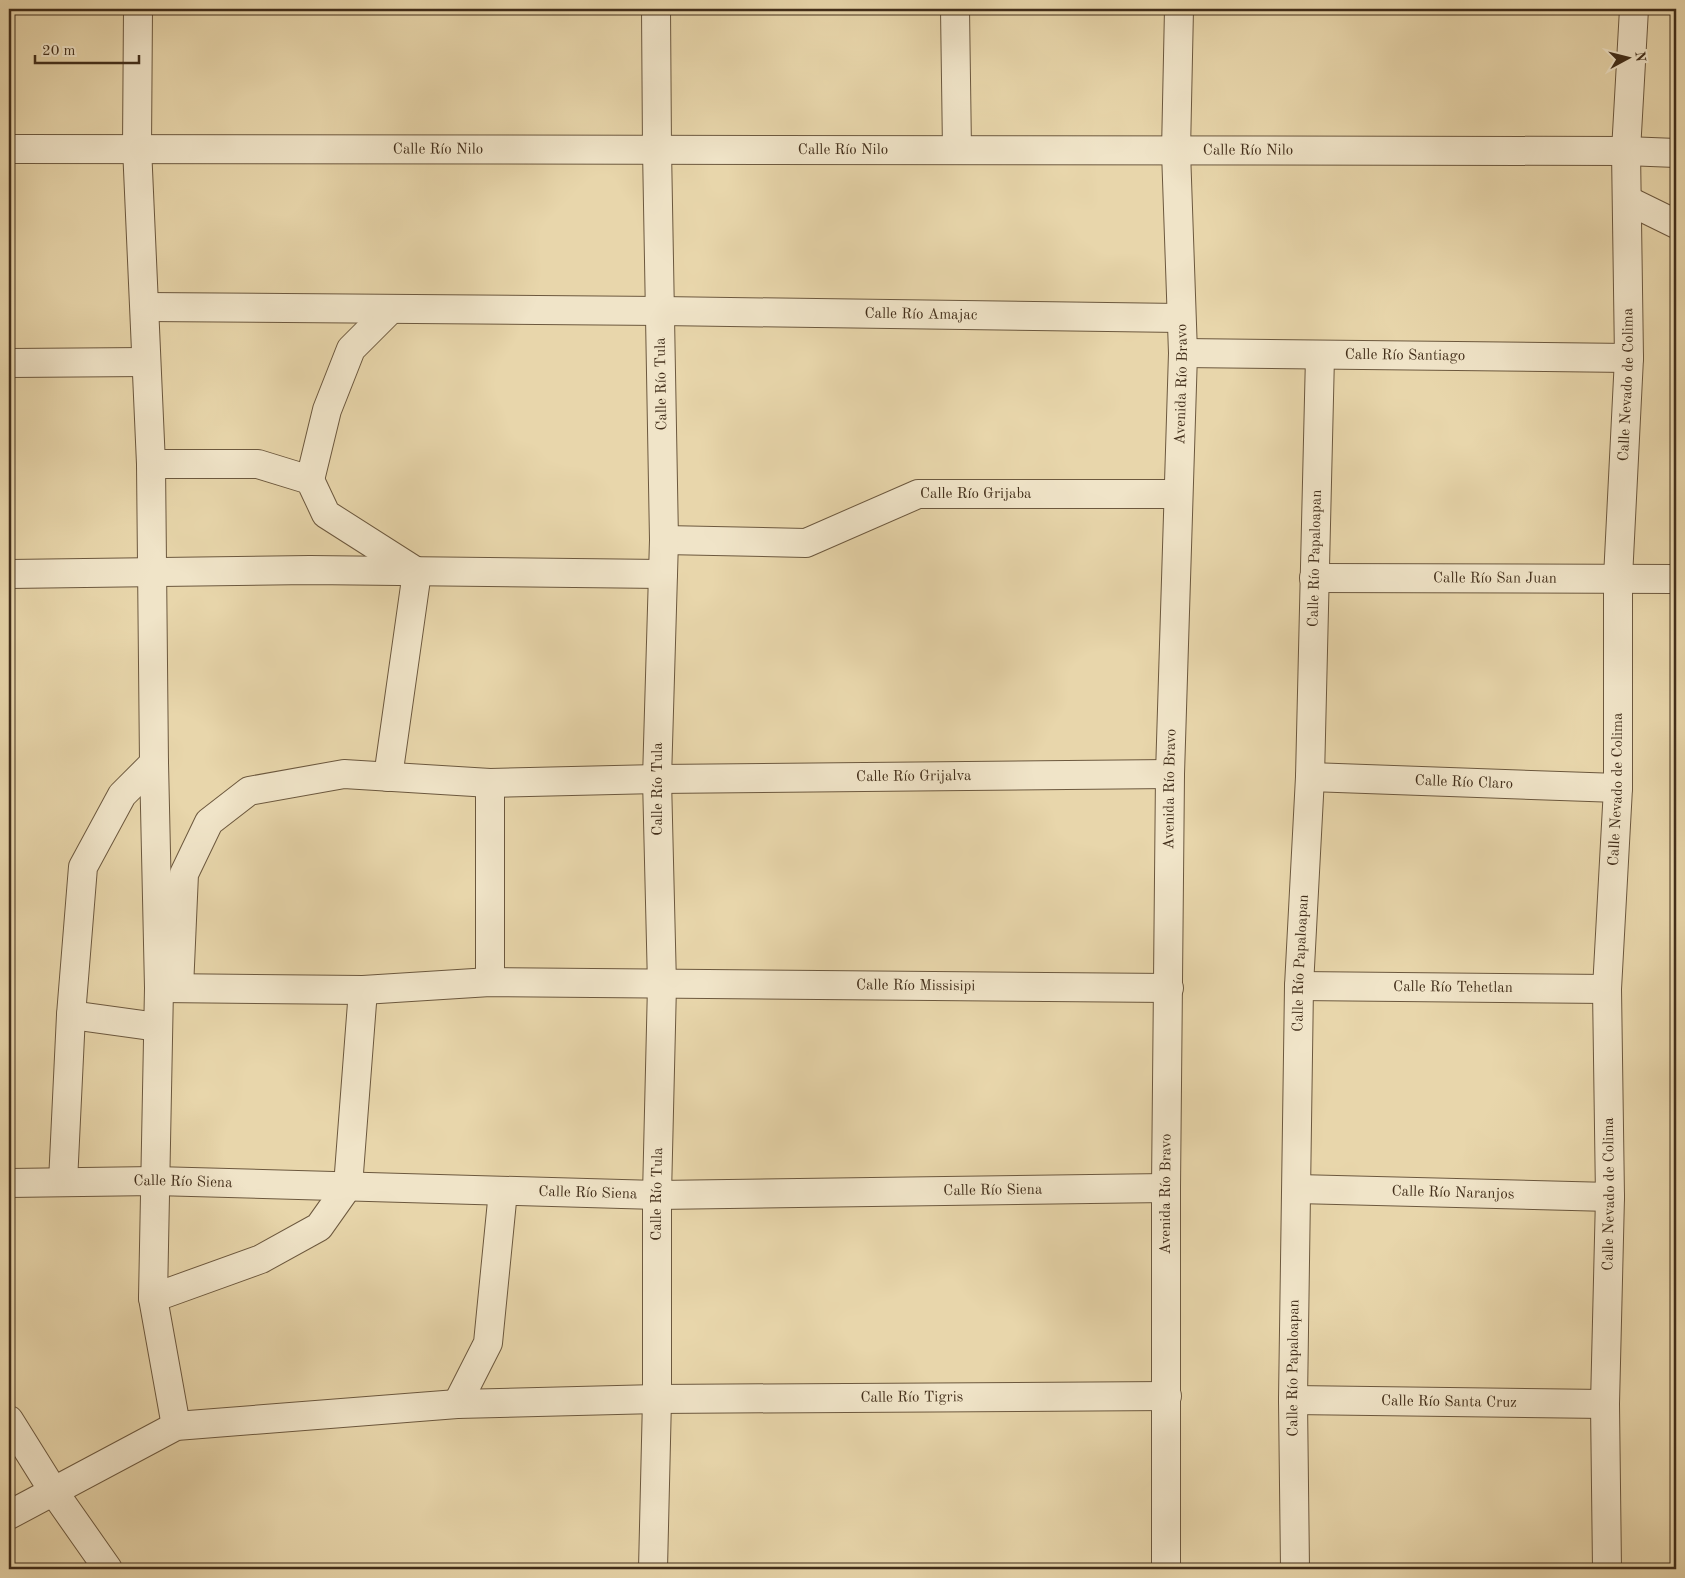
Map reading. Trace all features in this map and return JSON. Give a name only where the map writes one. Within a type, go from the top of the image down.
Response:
[{"type":"street","points":[[9,1515],[176,1426],[153,1298],[158,1028],[169,988],[154,763],[151,464],[137,147],[138,9]]},
{"type":"street","name":"Calle Río Tula","points":[[653,1569],[657,1399],[657,1195],[662,985],[657,779],[664,540],[656,9]]},
{"type":"street","points":[[956,9],[957,150]]},
{"type":"street","name":"Avenida Río Bravo","points":[[1166,1569],[1166,1188],[1170,774],[1182,354],[1176,151],[1179,9]]},
{"type":"street","name":"Calle Nevado de Colima","points":[[1607,1569],[1605,1404],[1610,1197],[1607,988],[1618,788],[1618,578],[1629,358],[1626,151],[1634,9]]},
{"type":"street","name":"Calle Río Nilo","points":[[9,148],[1626,151],[1676,153]]},
{"type":"street","points":[[1627,200],[1676,224]]},
{"type":"street","name":"Calle Río Amajac","points":[[145,308],[661,311],[1180,318]]},
{"type":"street","points":[[391,309],[351,349],[327,410],[310,480],[326,514],[417,572]]},
{"type":"street","name":"Calle Río Santiago","points":[[1182,354],[1629,358]]},
{"type":"street","name":"Calle Río Papaloapan","points":[[1296,1569],[1293,1400],[1299,986],[1310,777],[1320,356]]},
{"type":"street","points":[[9,363],[146,362]]},
{"type":"street","points":[[151,464],[258,464],[310,480]]},
{"type":"street","name":"Calle Río Grijaba","points":[[664,540],[806,543],[918,494],[1178,494]]},
{"type":"street","points":[[9,574],[152,571],[663,574]]},
{"type":"street","points":[[388,777],[417,572]]},
{"type":"street","name":"Calle Río San Juan","points":[[1314,578],[1676,579]]},
{"type":"street","points":[[63,1182],[71,1015],[83,867],[122,795],[154,763]]},
{"type":"street","name":"Calle Río Grijalva","points":[[169,988],[184,874],[208,822],[249,791],[344,774],[490,783],[657,779],[1170,774]]},
{"type":"street","name":"Calle Río Claro","points":[[1310,777],[1618,788]]},
{"type":"street","points":[[490,783],[490,982]]},
{"type":"street","name":"Calle Río Missisipi","points":[[169,988],[363,990],[490,982],[1169,988]]},
{"type":"street","name":"Calle Río Tehetlan","points":[[1299,986],[1607,988]]},
{"type":"street","points":[[153,1298],[261,1259],[319,1227],[348,1186],[363,990]]},
{"type":"street","points":[[71,1015],[158,1028]]},
{"type":"street","name":"Calle Río Siena","points":[[9,1182],[155,1181],[657,1195],[1166,1188]]},
{"type":"street","name":"Calle Río Naranjos","points":[[1297,1188],[1610,1197]]},
{"type":"street","points":[[457,1404],[488,1343],[503,1191]]},
{"type":"street","name":"Calle Río Tigris","points":[[176,1426],[457,1404],[657,1399],[1167,1396]]},
{"type":"street","name":"Calle Río Santa Cruz","points":[[1293,1400],[1605,1404]]},
{"type":"street","points":[[9,1420],[54,1492],[108,1569]]}]
